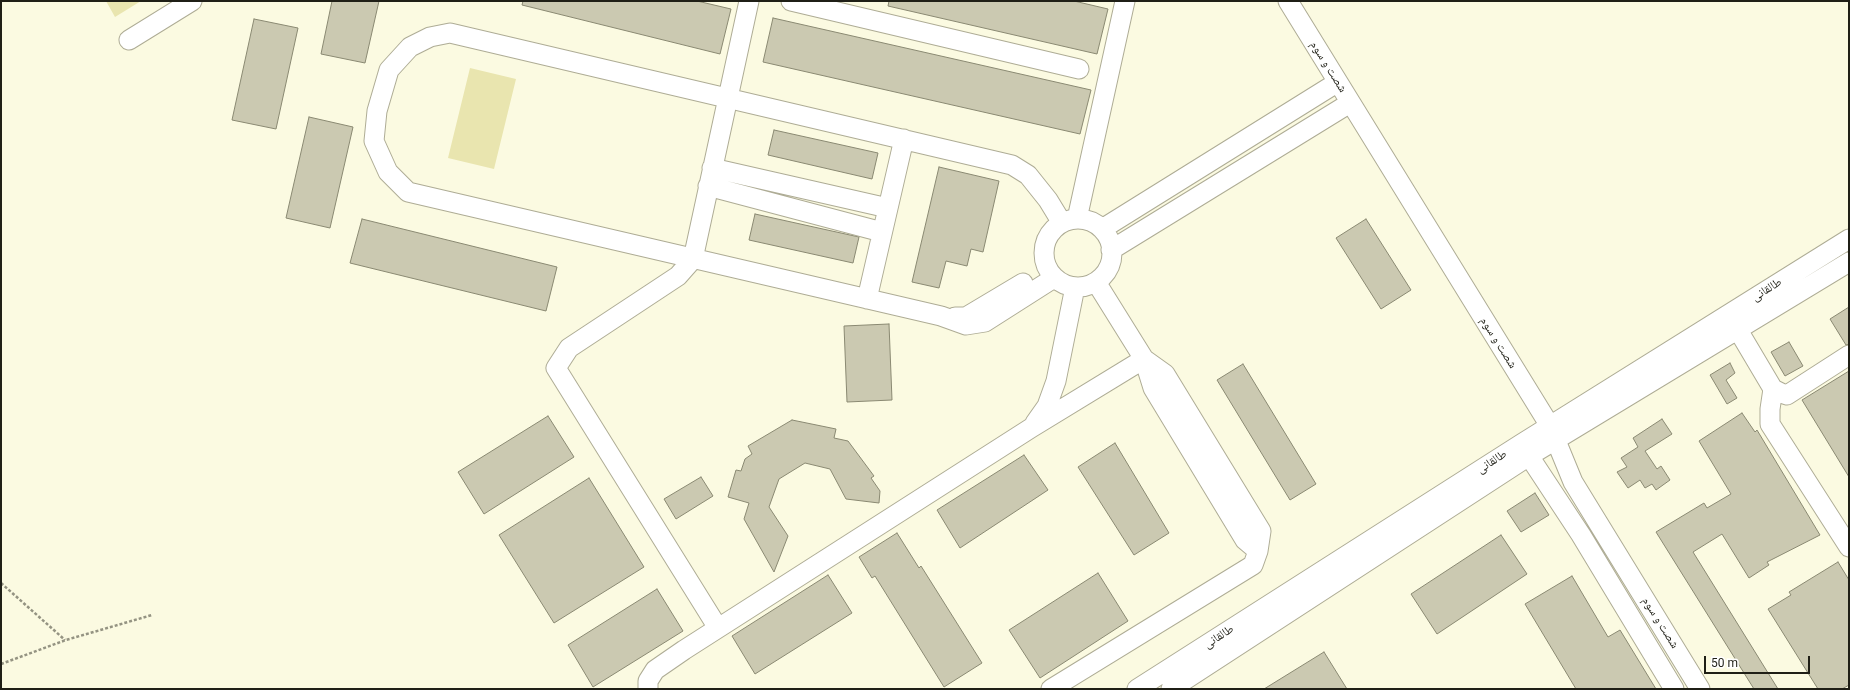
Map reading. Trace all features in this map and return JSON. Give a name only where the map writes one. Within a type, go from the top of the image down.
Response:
[{"type":"street","points":[[129,40],[192,1]]},
{"type":"street","points":[[718,628],[556,368],[569,348],[678,276],[693,259],[749,1]]},
{"type":"street","points":[[791,1],[1079,69]]},
{"type":"street","points":[[1070,221],[1125,1]]},
{"type":"street","name":"شصت و سوم","points":[[1288,1],[1552,432],[1573,482],[1700,689]]},
{"type":"street","points":[[1050,274],[966,317],[942,316],[408,192],[388,172],[374,141],[377,111],[389,70],[410,47],[430,37],[450,33],[1012,165],[1028,175],[1048,200],[1070,221]]},
{"type":"street","points":[[1102,229],[1338,82]]},
{"type":"street","points":[[1111,250],[1350,103]]},
{"type":"street","points":[[867,299],[904,140]]},
{"type":"street","points":[[712,168],[888,208]]},
{"type":"street","points":[[708,186],[882,232]]},
{"type":"street","points":[[1088,220],[1102,229],[1111,243],[1110,265],[1104,275],[1096,282],[1075,288],[1064,285],[1050,274],[1043,258],[1044,246],[1048,235],[1056,226],[1070,221],[1088,220]]},
{"type":"street","name":"طالقانی","points":[[1137,689],[1552,432],[1849,239]]},
{"type":"street","name":"طالقانی","points":[[1171,689],[1529,456],[1552,432],[1738,330],[1849,262]]},
{"type":"street","points":[[1051,689],[1253,565],[1258,551],[1245,540],[1153,388],[1144,359],[1096,282]]},
{"type":"street","points":[[1031,428],[1047,406],[1056,381],[1075,288]]},
{"type":"street","points":[[1738,330],[1773,389],[1788,395],[1849,355]]},
{"type":"street","points":[[648,689],[648,681],[655,670],[718,628],[1031,428],[1144,359]]},
{"type":"street","points":[[1773,389],[1770,409],[1770,424],[1849,547]]},
{"type":"street","points":[[1529,456],[1581,535],[1674,689]]},
{"type":"path","points":[[1,584],[66,640]]},
{"type":"path","points":[[1,664],[66,640],[152,615]]},
{"type":"shaded area","points":[[106,1],[141,1],[115,17]]},
{"type":"shaded area","points":[[470,68],[516,79],[494,169],[448,158]]},
{"type":"building","points":[[332,1],[379,1],[365,63],[321,54]]},
{"type":"building","points":[[523,1],[697,1],[731,9],[720,54],[522,5]]},
{"type":"building","points":[[889,1],[1074,1],[1108,9],[1097,54],[888,6]]},
{"type":"building","points":[[773,18],[1091,90],[1080,134],[763,62]]},
{"type":"building","points":[[254,19],[298,28],[276,129],[232,120]]},
{"type":"building","points":[[309,117],[353,127],[330,228],[286,218]]},
{"type":"building","points":[[774,130],[878,153],[872,179],[768,155]]},
{"type":"building","points":[[939,167],[999,181],[983,252],[971,249],[967,266],[946,261],[939,288],[912,282]]},
{"type":"building","points":[[755,214],[859,237],[853,263],[749,240]]},
{"type":"building","points":[[362,219],[557,267],[546,311],[350,263]]},
{"type":"building","points":[[1366,219],[1411,290],[1381,309],[1336,238]]},
{"type":"building","points":[[1849,307],[1849,344],[1846,345],[1830,319]]},
{"type":"building","points":[[889,324],[892,400],[847,402],[844,326]]},
{"type":"building","points":[[1789,342],[1803,366],[1785,376],[1771,352]]},
{"type":"building","points":[[1730,363],[1735,373],[1726,380],[1737,398],[1727,404],[1710,375]]},
{"type":"building","points":[[1243,364],[1316,484],[1290,500],[1217,380]]},
{"type":"building","points":[[1849,371],[1849,477],[1802,400]]},
{"type":"building","points":[[1742,413],[1755,432],[1757,430],[1820,535],[1767,562],[1769,565],[1749,578],[1722,534],[1693,552],[1778,689],[1754,689],[1656,532],[1704,503],[1707,508],[1731,494],[1699,441]]},
{"type":"building","points":[[548,416],[574,457],[484,514],[458,472]]},
{"type":"building","points":[[1662,419],[1672,434],[1645,451],[1657,469],[1661,466],[1670,480],[1656,490],[1652,484],[1645,488],[1640,480],[1628,488],[1617,472],[1627,467],[1621,458],[1638,447],[1633,438]]},
{"type":"building","points":[[792,420],[836,429],[834,438],[848,441],[874,476],[871,478],[880,491],[879,503],[846,499],[830,469],[805,463],[779,479],[769,507],[788,536],[774,572],[744,519],[749,503],[728,497],[736,470],[741,471],[745,459],[752,454],[748,446]]},
{"type":"building","points":[[1115,443],[1169,533],[1134,555],[1078,467]]},
{"type":"building","points":[[1024,455],[1048,490],[960,548],[937,510]]},
{"type":"building","points":[[701,477],[713,496],[676,519],[664,499]]},
{"type":"building","points":[[589,478],[644,567],[554,623],[499,535]]},
{"type":"building","points":[[1535,493],[1549,515],[1521,532],[1507,511]]},
{"type":"building","points":[[897,533],[919,568],[921,566],[982,663],[944,687],[875,576],[872,578],[859,557]]},
{"type":"building","points":[[1501,535],[1527,574],[1437,634],[1411,594]]},
{"type":"building","points":[[1838,562],[1849,580],[1849,685],[1842,689],[1818,689],[1768,609],[1791,595],[1789,592]]},
{"type":"building","points":[[1098,573],[1128,621],[1040,678],[1009,630]]},
{"type":"building","points":[[828,575],[852,613],[755,674],[732,636]]},
{"type":"building","points":[[1572,576],[1608,637],[1620,630],[1656,689],[1576,689],[1525,604]]},
{"type":"building","points":[[657,589],[683,631],[593,687],[568,645]]},
{"type":"building","points":[[1324,652],[1347,689],[1264,689]]}]
